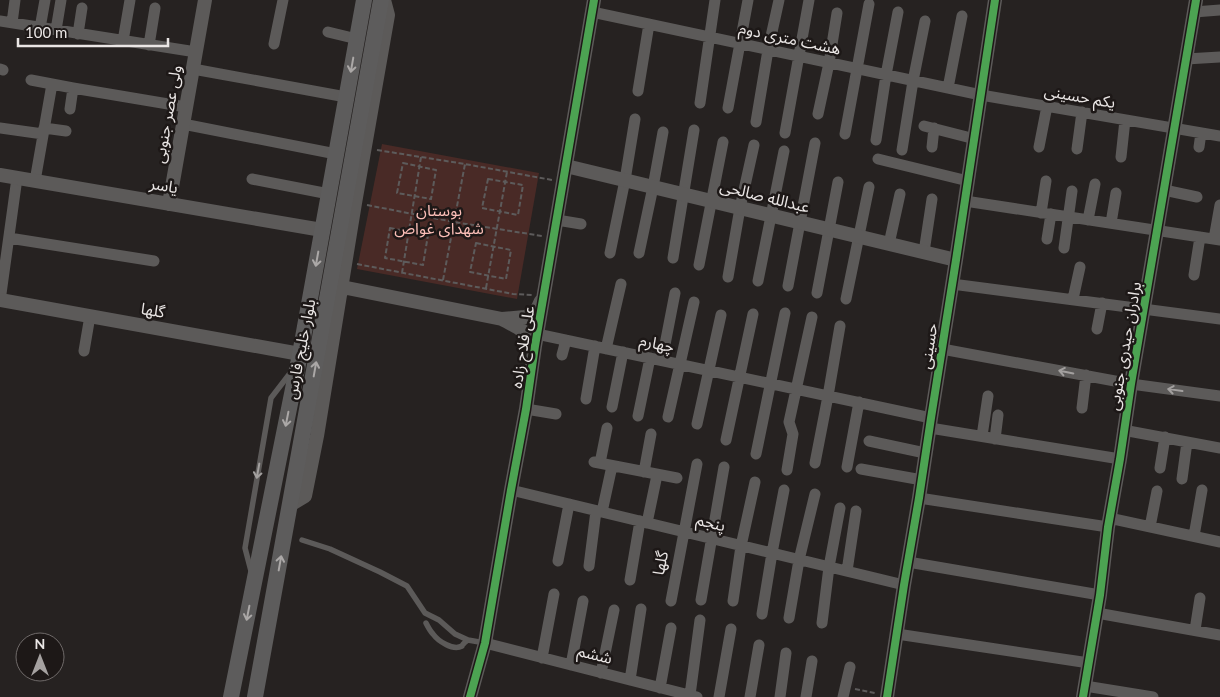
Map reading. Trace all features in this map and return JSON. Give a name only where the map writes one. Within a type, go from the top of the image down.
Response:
[{"type":"main road","name":"بلوار خلیج فارس","points":[[231,697],[299,358],[364,0]]},
{"type":"main road","name":"بلوار خلیج فارس","points":[[256,697],[383,0]]},
{"type":"street","points":[[15,0],[6,22],[196,52]]},
{"type":"street","points":[[40,28],[45,0]]},
{"type":"street","points":[[56,30],[61,0]]},
{"type":"street","points":[[124,41],[130,0]]},
{"type":"street","name":"ولی عصر جنوبی","points":[[169,204],[205,0]]},
{"type":"street","points":[[274,44],[283,0]]},
{"type":"street","points":[[290,505],[305,496],[317,436],[388,14],[383,0]]},
{"type":"street","points":[[700,103],[715,0]]},
{"type":"street","points":[[728,108],[748,0]]},
{"type":"street","points":[[756,122],[768,50],[779,0]]},
{"type":"street","points":[[785,133],[808,0]]},
{"type":"street","name":"حسینی","points":[[887,696],[975,139],[995,0]]},
{"type":"street","points":[[845,134],[869,4]]},
{"type":"street","name":"هشت متری دوم","points":[[593,6],[649,24],[981,95]]},
{"type":"street","name":"علی فلاح زاده","points":[[470,697],[485,643],[593,6]]},
{"type":"street","points":[[1195,6],[1220,10]]},
{"type":"street","name":"برادران حیدری جنوبی","points":[[1084,691],[1131,384],[1195,6]]},
{"type":"street","points":[[78,34],[82,8]]},
{"type":"street","points":[[148,45],[155,8]]},
{"type":"street","points":[[876,140],[898,12]]},
{"type":"street","points":[[818,114],[829,63],[836,13]]},
{"type":"street","points":[[948,88],[962,16]]},
{"type":"street","points":[[902,150],[925,21]]},
{"type":"street","points":[[638,91],[649,24]]},
{"type":"street","points":[[328,32],[357,39]]},
{"type":"street","points":[[1186,59],[1220,58]]},
{"type":"street","points":[[193,69],[346,97]]},
{"type":"street","points":[[31,80],[186,107]]},
{"type":"street","points":[[35,181],[52,84]]},
{"type":"street","points":[[70,109],[73,88]]},
{"type":"street","name":"یکم حسینی","points":[[981,95],[1220,136]]},
{"type":"street","points":[[1039,147],[1047,106]]},
{"type":"street","points":[[1077,149],[1082,112]]},
{"type":"street","points":[[610,253],[635,119]]},
{"type":"street","points":[[1121,157],[1125,120]]},
{"type":"street","points":[[183,124],[336,154]]},
{"type":"street","points":[[932,147],[929,127],[975,139]]},
{"type":"street","points":[[0,128],[66,131]]},
{"type":"street","points":[[673,258],[694,130]]},
{"type":"street","points":[[639,253],[663,132]]},
{"type":"street","points":[[1199,147],[1201,133]]},
{"type":"street","points":[[699,265],[723,142]]},
{"type":"street","points":[[788,286],[815,144]]},
{"type":"street","points":[[728,277],[740,208],[754,145]]},
{"type":"street","points":[[758,281],[784,151]]},
{"type":"street","points":[[878,159],[968,181]]},
{"type":"street","name":"عبدالله صالحی","points":[[566,166],[956,260]]},
{"type":"street","name":"یاسر","points":[[0,175],[322,230]]},
{"type":"street","points":[[0,300],[18,178]]},
{"type":"street","points":[[252,180],[329,194]]},
{"type":"street","points":[[1046,181],[1047,239]]},
{"type":"street","points":[[818,293],[838,182]]},
{"type":"street","points":[[1088,220],[1095,184]]},
{"type":"street","points":[[846,299],[869,187]]},
{"type":"street","points":[[1164,190],[1197,196]]},
{"type":"street","points":[[1064,248],[1072,191]]},
{"type":"street","points":[[1110,223],[1116,193]]},
{"type":"street","points":[[889,244],[900,194]]},
{"type":"street","points":[[924,252],[932,199]]},
{"type":"street","points":[[965,201],[1217,240],[1220,205]]},
{"type":"street","points":[[557,220],[581,224]]},
{"type":"street","points":[[1194,275],[1200,237]]},
{"type":"street","points":[[9,238],[82,245],[154,261]]},
{"type":"street","points":[[1073,299],[1080,267]]},
{"type":"street","points":[[952,284],[1220,319]]},
{"type":"street","points":[[342,287],[502,319],[520,328],[536,340]]},
{"type":"street","points":[[586,399],[600,347],[623,291]]},
{"type":"street","points":[[662,360],[675,293]]},
{"type":"street","points":[[502,319],[525,317],[536,312],[544,296]]},
{"type":"street","name":"گلها","points":[[0,300],[299,358]]},
{"type":"street","points":[[668,417],[694,302]]},
{"type":"street","points":[[1097,329],[1102,303]]},
{"type":"street","points":[[756,454],[785,313]]},
{"type":"street","points":[[726,440],[752,314]]},
{"type":"street","points":[[697,424],[721,315]]},
{"type":"street","points":[[84,351],[90,316]]},
{"type":"street","points":[[787,470],[793,434],[789,422],[812,318]]},
{"type":"street","points":[[815,463],[840,326]]},
{"type":"street","name":"چهارم","points":[[536,340],[566,340],[859,402],[982,436],[1120,459]]},
{"type":"street","points":[[562,355],[566,340]]},
{"type":"street","points":[[942,349],[1131,384],[1220,396]]},
{"type":"street","points":[[612,407],[623,352]]},
{"type":"street","points":[[638,416],[650,358]]},
{"type":"street","points":[[1082,408],[1086,376]]},
{"type":"street","points":[[982,436],[988,396]]},
{"type":"street","points":[[847,467],[859,402]]},
{"type":"street","points":[[526,409],[556,414]]},
{"type":"street","points":[[995,438],[998,415]]},
{"type":"street","points":[[607,428],[597,462],[677,478]]},
{"type":"street","points":[[1124,430],[1220,448]]},
{"type":"street","points":[[644,472],[651,434]]},
{"type":"street","points":[[1160,468],[1165,437]]},
{"type":"street","points":[[868,441],[925,453]]},
{"type":"street","points":[[1182,479],[1188,442]]},
{"type":"street","name":"گلها","points":[[671,601],[697,464]]},
{"type":"street","points":[[588,566],[599,512],[612,466]]},
{"type":"street","points":[[701,600],[724,467]]},
{"type":"street","points":[[861,469],[922,480]]},
{"type":"street","points":[[630,580],[657,475]]},
{"type":"street","points":[[733,601],[741,546],[755,482]]},
{"type":"street","name":"پنجم","points":[[511,490],[904,585]]},
{"type":"street","points":[[762,614],[784,490]]},
{"type":"street","points":[[1194,536],[1202,490]]},
{"type":"street","points":[[1150,527],[1157,491]]},
{"type":"street","points":[[789,618],[799,560],[815,494]]},
{"type":"street","points":[[919,498],[1150,527],[1220,542]]},
{"type":"street","points":[[558,561],[569,504]]},
{"type":"street","points":[[822,623],[829,567],[840,508]]},
{"type":"street","points":[[847,571],[856,511]]},
{"type":"street","points":[[908,562],[1100,595]]},
{"type":"street","points":[[542,658],[554,594]]},
{"type":"street","points":[[1195,630],[1200,598]]},
{"type":"street","points":[[571,665],[582,601]]},
{"type":"street","points":[[630,680],[640,609]]},
{"type":"street","points":[[601,672],[614,610]]},
{"type":"street","points":[[1097,613],[1220,635]]},
{"type":"street","points":[[693,696],[700,620]]},
{"type":"street","points":[[660,688],[671,628]]},
{"type":"street","points":[[719,697],[731,629]]},
{"type":"street","points":[[896,634],[1089,663]]},
{"type":"street","name":"ششم","points":[[485,643],[693,696]]},
{"type":"street","points":[[750,697],[759,644]]},
{"type":"street","points":[[780,697],[786,653]]},
{"type":"street","points":[[806,697],[812,660]]},
{"type":"street","points":[[844,692],[850,667]]},
{"type":"street","points":[[1084,691],[1153,697]]},
{"type":"lane","points":[[302,540],[380,572],[406,586],[425,613],[439,620],[455,634],[468,640],[485,643]]},
{"type":"lane","points":[[426,623],[432,634],[449,646],[462,646],[468,640]]},
{"type":"path","points":[[365,148],[563,182]]},
{"type":"path","points":[[402,273],[421,157]]},
{"type":"path","points":[[403,164],[419,166],[436,170],[431,199],[397,193],[403,164]]},
{"type":"path","points":[[443,280],[465,164]]},
{"type":"path","points":[[486,289],[507,172]]},
{"type":"path","points":[[488,179],[505,182],[523,185],[518,215],[482,208],[488,179]]},
{"type":"path","points":[[375,206],[497,230],[554,238]]},
{"type":"path","points":[[390,228],[409,232],[428,235],[423,265],[385,258],[390,228]]},
{"type":"path","points":[[476,243],[494,246],[511,250],[506,279],[470,272],[476,243]]},
{"type":"path","points":[[346,262],[513,294],[544,296]]},
{"type":"path","points":[[844,692],[887,696]]},
{"type":"green space","name":"بوستان شهدای غواص","points":[[382,144],[539,173],[517,299],[357,269]]},
{"type":"cycle path","points":[[470,697],[485,643],[594,0]]},
{"type":"cycle path","points":[[887,697],[995,0]]},
{"type":"cycle path","points":[[1083,697],[1131,384],[1196,0]]}]
